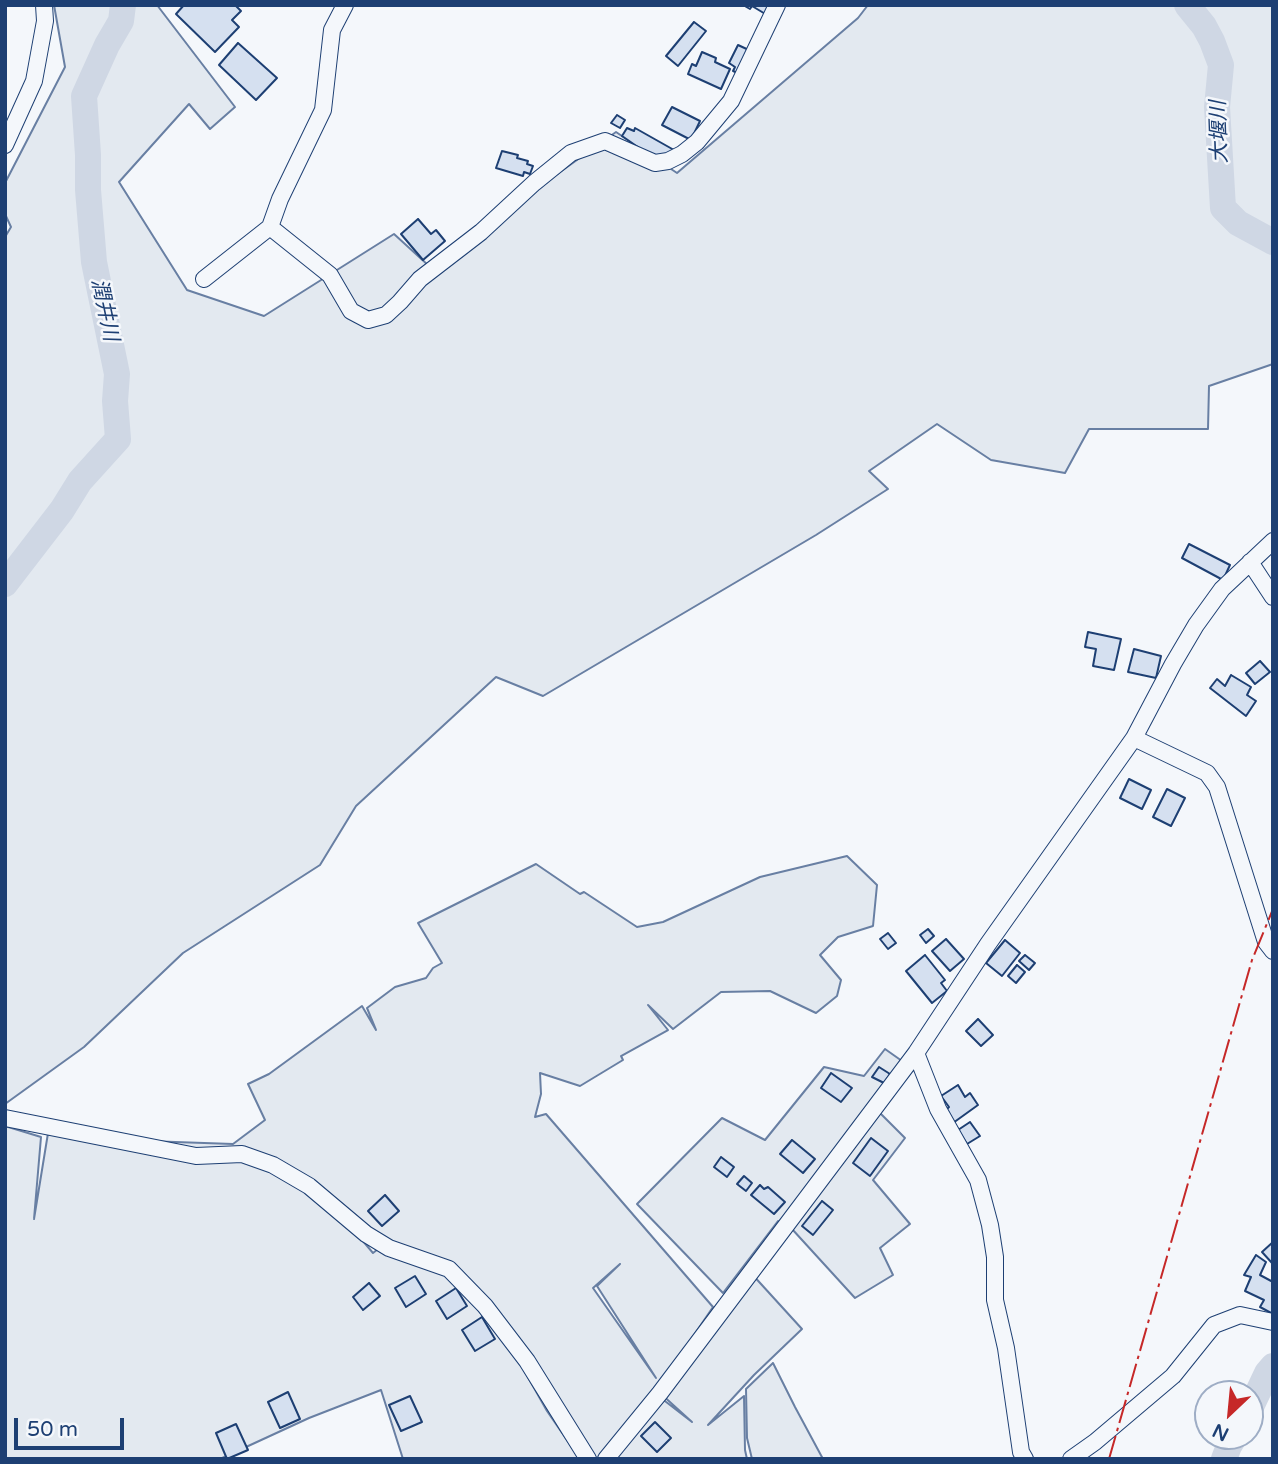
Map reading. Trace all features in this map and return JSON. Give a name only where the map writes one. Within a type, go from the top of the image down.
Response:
[{"type":"street","points":[[5,145],[34,81],[44,5]]},
{"type":"street","points":[[204,279],[270,227],[280,199],[323,110],[332,30],[345,5]]},
{"type":"street","points":[[270,227],[330,275],[351,311],[368,320],[386,314],[420,279],[481,232],[571,153],[606,141],[654,163],[682,155],[697,142],[730,101],[776,5]]},
{"type":"street","points":[[606,1459],[660,1393],[916,1053],[988,944],[1134,738],[1196,625],[1222,589],[1273,541]]},
{"type":"street","points":[[1250,562],[1273,597]]},
{"type":"street","points":[[1134,738],[1207,773],[1217,787],[1266,942],[1273,951]]},
{"type":"street","points":[[916,1053],[938,1109],[978,1180],[990,1225],[995,1257],[995,1300],[1006,1348],[1021,1452],[1025,1459]]},
{"type":"street","points":[[5,1118],[196,1156],[242,1154],[273,1165],[299,1180],[366,1234],[389,1248],[449,1269],[485,1306],[527,1361],[588,1459]]},
{"type":"street","points":[[1071,1459],[1096,1442],[1173,1376],[1214,1325],[1240,1315],[1273,1322]]},
{"type":"shaded area","points":[[54,5],[157,5],[235,107],[210,129],[189,104],[119,182],[187,290],[264,316],[394,234],[429,266],[616,132],[677,173],[858,18],[868,5],[1273,5],[1273,364],[1209,386],[1208,429],[1089,429],[1065,473],[991,460],[937,424],[869,471],[888,489],[816,535],[543,696],[496,677],[356,806],[320,865],[183,953],[84,1047],[5,1104],[5,237],[11,227],[5,214],[5,183],[65,67]]},
{"type":"shaded area","points":[[847,856],[877,885],[873,926],[838,937],[820,955],[841,980],[837,996],[816,1013],[770,991],[721,992],[673,1029],[648,1005],[668,1030],[621,1056],[623,1060],[580,1086],[540,1073],[541,1094],[535,1117],[546,1114],[713,1307],[660,1385],[663,1389],[751,1273],[802,1329],[754,1375],[708,1425],[744,1396],[747,1459],[592,1459],[510,1332],[454,1268],[394,1248],[457,1277],[511,1347],[547,1411],[580,1459],[403,1459],[381,1390],[309,1418],[220,1459],[5,1459],[5,1126],[41,1137],[34,1219],[49,1127],[91,1135],[89,1139],[233,1144],[265,1120],[248,1084],[269,1074],[362,1006],[376,1030],[367,1008],[395,987],[426,978],[433,968],[442,963],[418,923],[536,864],[580,894],[584,892],[637,927],[663,922],[760,877]],"holes":[[[340,1206],[383,1245],[373,1253],[335,1208]],[[620,1264],[597,1286],[656,1378],[593,1288]],[[660,1393],[692,1422],[661,1398],[610,1455]]]},
{"type":"shaded area","points":[[885,1049],[902,1061],[783,1224],[778,1221],[723,1293],[637,1204],[722,1118],[765,1140],[824,1067],[864,1076]]},
{"type":"shaded area","points":[[877,1110],[905,1138],[873,1180],[910,1224],[880,1248],[893,1275],[855,1298],[792,1229]]},
{"type":"shaded area","points":[[773,1363],[823,1459],[752,1459],[747,1438],[746,1389]]},
{"type":"building","points":[[184,5],[235,5],[241,11],[232,20],[239,27],[215,52],[176,14]]},
{"type":"building","points":[[743,5],[773,5],[767,15],[752,6],[750,9]]},
{"type":"building","points":[[694,22],[706,31],[678,66],[666,56]]},
{"type":"building","points":[[238,43],[277,78],[256,100],[219,65]]},
{"type":"building","points":[[738,45],[751,51],[740,74],[733,71],[735,67],[729,63]]},
{"type":"building","points":[[702,52],[716,58],[715,62],[730,69],[721,89],[688,74],[692,64],[696,66]]},
{"type":"building","points":[[672,107],[700,121],[691,140],[662,125]]},
{"type":"building","points":[[617,115],[625,120],[620,128],[611,123]]},
{"type":"building","points":[[627,128],[634,131],[635,128],[674,150],[658,161],[622,136]]},
{"type":"building","points":[[502,151],[528,161],[527,164],[533,166],[530,174],[524,172],[523,176],[496,168]]},
{"type":"building","points":[[418,219],[431,234],[436,230],[445,241],[423,260],[401,234]]},
{"type":"building","points":[[1189,544],[1230,565],[1223,580],[1182,558]]},
{"type":"building","points":[[1088,632],[1121,639],[1114,670],[1093,666],[1096,649],[1085,647]]},
{"type":"building","points":[[1134,649],[1161,656],[1156,678],[1128,672]]},
{"type":"building","points":[[1260,661],[1270,672],[1255,684],[1246,673]]},
{"type":"building","points":[[1231,675],[1251,687],[1247,695],[1256,701],[1246,716],[1210,688],[1217,679],[1225,686]]},
{"type":"building","points":[[1129,779],[1151,790],[1142,809],[1120,798]]},
{"type":"building","points":[[1167,789],[1185,798],[1171,826],[1153,817]]},
{"type":"building","points":[[928,929],[934,936],[926,943],[920,935]]},
{"type":"building","points":[[888,933],[896,943],[888,949],[880,939]]},
{"type":"building","points":[[946,939],[964,959],[950,971],[932,951]]},
{"type":"building","points":[[1005,940],[1020,953],[1002,976],[986,963]]},
{"type":"building","points":[[925,955],[945,980],[941,983],[947,991],[932,1003],[906,971]]},
{"type":"building","points":[[1025,955],[1035,963],[1029,970],[1019,961]]},
{"type":"building","points":[[1017,965],[1025,972],[1016,983],[1008,976]]},
{"type":"building","points":[[978,1019],[993,1035],[981,1046],[966,1031]]},
{"type":"building","points":[[879,1067],[890,1074],[884,1083],[872,1077]]},
{"type":"building","points":[[831,1073],[852,1088],[841,1102],[821,1088]]},
{"type":"building","points":[[958,1085],[965,1097],[970,1093],[978,1105],[953,1123],[946,1110],[949,1107],[941,1096]]},
{"type":"building","points":[[970,1122],[980,1136],[967,1144],[958,1130]]},
{"type":"building","points":[[871,1138],[888,1151],[870,1176],[853,1163]]},
{"type":"building","points":[[792,1140],[815,1159],[803,1173],[780,1154]]},
{"type":"building","points":[[721,1157],[734,1167],[727,1177],[714,1167]]},
{"type":"building","points":[[744,1176],[752,1183],[746,1191],[737,1184]]},
{"type":"building","points":[[760,1185],[764,1189],[768,1187],[785,1202],[774,1214],[751,1195]]},
{"type":"building","points":[[385,1195],[399,1211],[382,1226],[368,1211]]},
{"type":"building","points":[[822,1201],[833,1210],[813,1235],[802,1226]]},
{"type":"building","points":[[1273,1242],[1273,1262],[1272,1263],[1262,1252]]},
{"type":"building","points":[[1256,1255],[1266,1262],[1260,1275],[1273,1282],[1273,1314],[1260,1307],[1264,1300],[1245,1291],[1251,1277],[1244,1275]]},
{"type":"building","points":[[415,1276],[426,1294],[406,1307],[395,1288]]},
{"type":"building","points":[[369,1283],[380,1296],[363,1310],[353,1297]]},
{"type":"building","points":[[456,1288],[467,1306],[447,1319],[436,1301]]},
{"type":"building","points":[[482,1317],[495,1339],[475,1351],[462,1330]]},
{"type":"building","points":[[288,1392],[300,1419],[280,1428],[268,1402]]},
{"type":"building","points":[[410,1396],[422,1422],[401,1431],[389,1405]]},
{"type":"building","points":[[655,1422],[671,1438],[657,1452],[641,1436]]},
{"type":"building","points":[[236,1424],[248,1450],[227,1459],[216,1433]]},
{"type":"waterway","name":"潤井川","points":[[5,584],[62,510],[80,481],[118,439],[115,401],[117,374],[94,262],[84,96],[121,21],[123,5]]},
{"type":"waterway","name":"大堰川","points":[[1187,5],[1204,26],[1221,65],[1217,107],[1223,208],[1238,223],[1273,242]]},
{"type":"waterway","name":"大堰川","points":[[1264,1380],[1273,1366]]},
{"type":"waterway","name":"大堰川","points":[[1224,1459],[1227,1450]]},
{"type":"power","points":[[1109,1459],[1252,960],[1273,909]]}]
